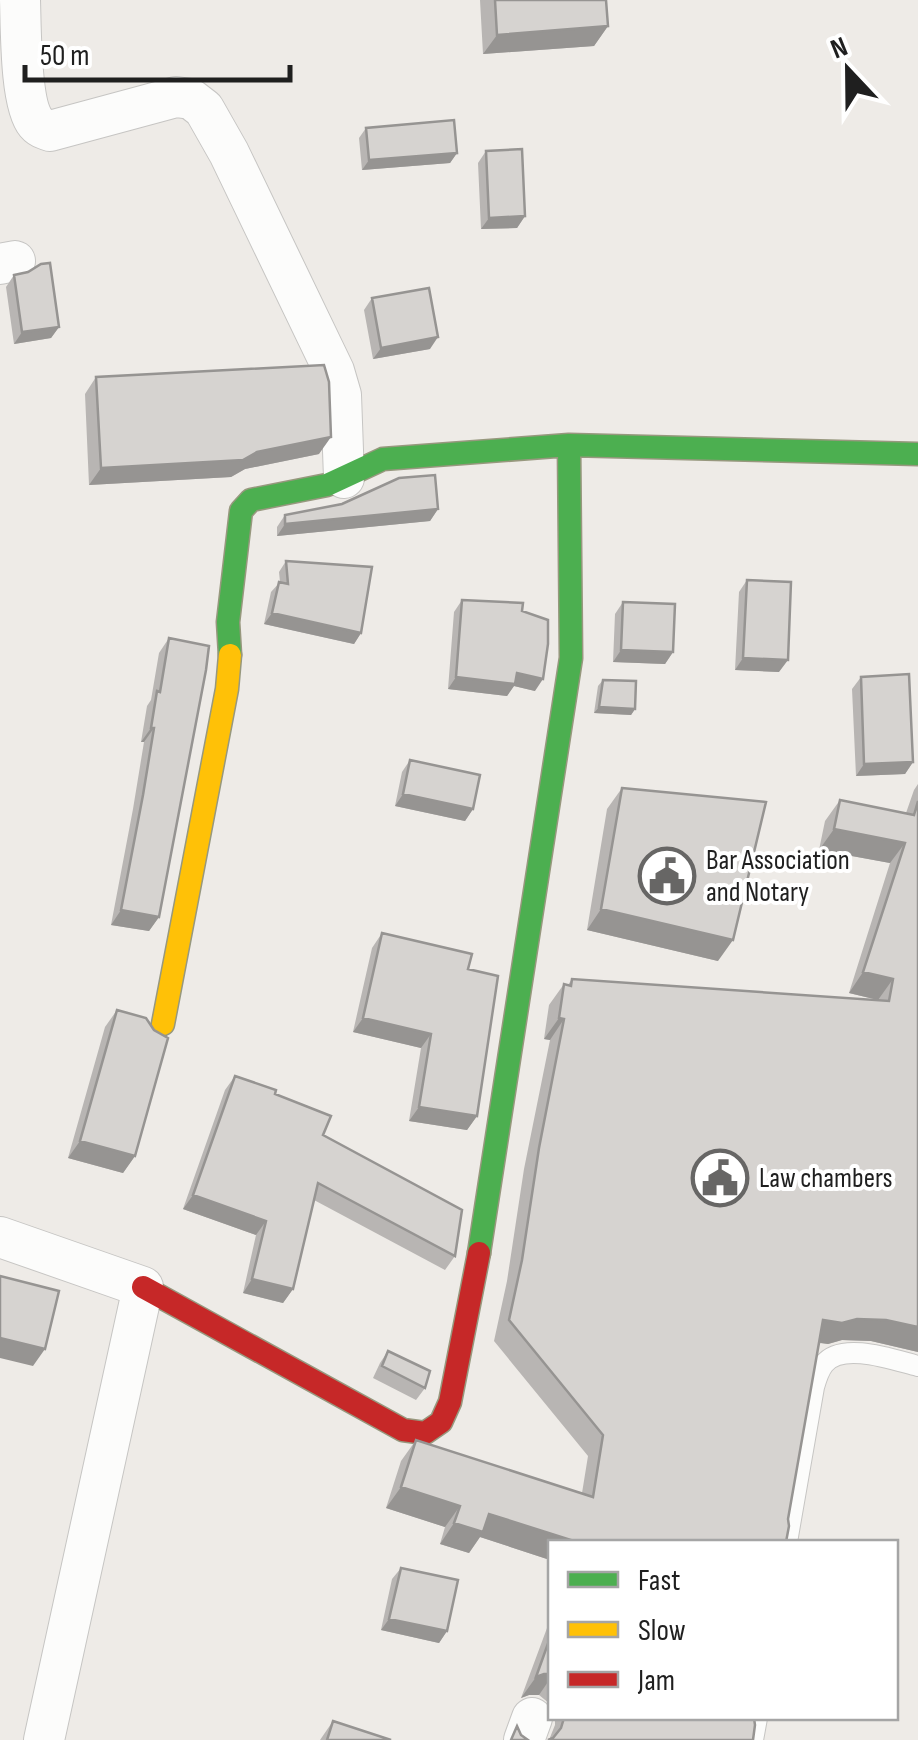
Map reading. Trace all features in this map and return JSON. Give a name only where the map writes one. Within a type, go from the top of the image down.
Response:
[{"type":"street","points":[[20,0],[26,95],[38,127],[50,131],[176,97],[191,99],[204,109],[339,382],[344,478]]},
{"type":"street","points":[[0,1237],[143,1287],[402,1430],[425,1433],[441,1422],[450,1402],[476,1276],[568,675],[569,446]]},
{"type":"street","points":[[164,1024],[227,689],[228,622],[241,510],[251,500],[327,485],[384,459],[569,446],[918,454]]},
{"type":"street","points":[[44,1740],[143,1287]]},
{"type":"lane","points":[[787,1540],[814,1387],[824,1364],[834,1356],[855,1352],[918,1366]]},
{"type":"building","points":[[495,0],[606,0],[608,26],[497,35]]},
{"type":"building","points":[[454,120],[457,153],[369,160],[366,128]]},
{"type":"building","points":[[522,149],[525,216],[489,218],[486,151]]},
{"type":"building","points":[[50,263],[59,327],[22,332],[14,275]]},
{"type":"building","points":[[429,288],[438,337],[381,348],[372,298]]},
{"type":"building","points":[[324,365],[329,382],[331,437],[257,452],[243,460],[101,468],[96,377]]},
{"type":"building","points":[[435,475],[438,509],[285,524],[285,515],[342,504],[399,478]]},
{"type":"building","points":[[286,561],[372,567],[361,633],[272,613],[279,582],[288,584]]},
{"type":"building","points":[[747,580],[791,582],[788,660],[743,658]]},
{"type":"building","points":[[462,600],[523,603],[522,611],[548,620],[543,679],[517,673],[515,684],[456,677]]},
{"type":"building","points":[[623,602],[675,604],[673,652],[621,650]]},
{"type":"building","points":[[169,638],[209,646],[159,917],[121,910]]},
{"type":"building","points":[[909,674],[913,762],[864,764],[861,677]]},
{"type":"building","points":[[603,680],[636,681],[635,709],[599,707]]},
{"type":"building","points":[[410,760],[480,775],[473,809],[403,794]]},
{"type":"building","name":"Bar Association and Notary","points":[[622,788],[766,802],[733,940],[601,909]]},
{"type":"building","name":"Law chambers","points":[[840,800],[914,815],[918,801],[918,1327],[886,1320],[823,1320],[786,1540],[571,1540],[489,1514],[483,1532],[454,1523],[460,1506],[401,1487],[416,1440],[593,1497],[603,1435],[509,1320],[564,1019],[559,1018],[564,984],[571,986],[572,979],[889,1001],[893,979],[863,972],[905,843],[834,829]]},
{"type":"building","points":[[382,933],[472,954],[468,969],[498,976],[477,1116],[419,1107],[431,1034],[363,1018]]},
{"type":"building","points":[[117,1010],[146,1018],[154,1030],[168,1038],[135,1156],[80,1141]]},
{"type":"building","points":[[235,1076],[331,1116],[323,1135],[462,1210],[455,1256],[318,1183],[293,1289],[252,1279],[266,1221],[193,1195]]},
{"type":"building","points":[[0,1276],[59,1291],[45,1349],[0,1338]]},
{"type":"building","points":[[388,1351],[430,1371],[425,1388],[382,1366]]},
{"type":"building","points":[[401,1568],[458,1580],[447,1631],[389,1619]]},
{"type":"building","points":[[548,1644],[548,1674],[536,1677]]},
{"type":"building","points":[[563,1720],[754,1720],[755,1725],[753,1740],[548,1740]]},
{"type":"building","points":[[333,1721],[391,1740],[327,1740]]},
{"type":"building","points":[[517,1726],[521,1735],[528,1740],[511,1740]]},
{"type":"traffic: fast","points":[[230,655],[228,622],[241,511],[251,500],[327,485],[383,459],[569,445],[918,454]]},
{"type":"traffic: fast","points":[[479,1253],[571,658],[569,445]]},
{"type":"traffic: slow","points":[[163,1024],[227,689],[230,655]]},
{"type":"traffic: jam","points":[[143,1287],[403,1430],[425,1433],[441,1422],[450,1402],[479,1253]]},
{"type":"place","name":"Bar Association and Notary","points":[[667,876]]},
{"type":"place","name":"Law chambers","points":[[720,1178]]}]
